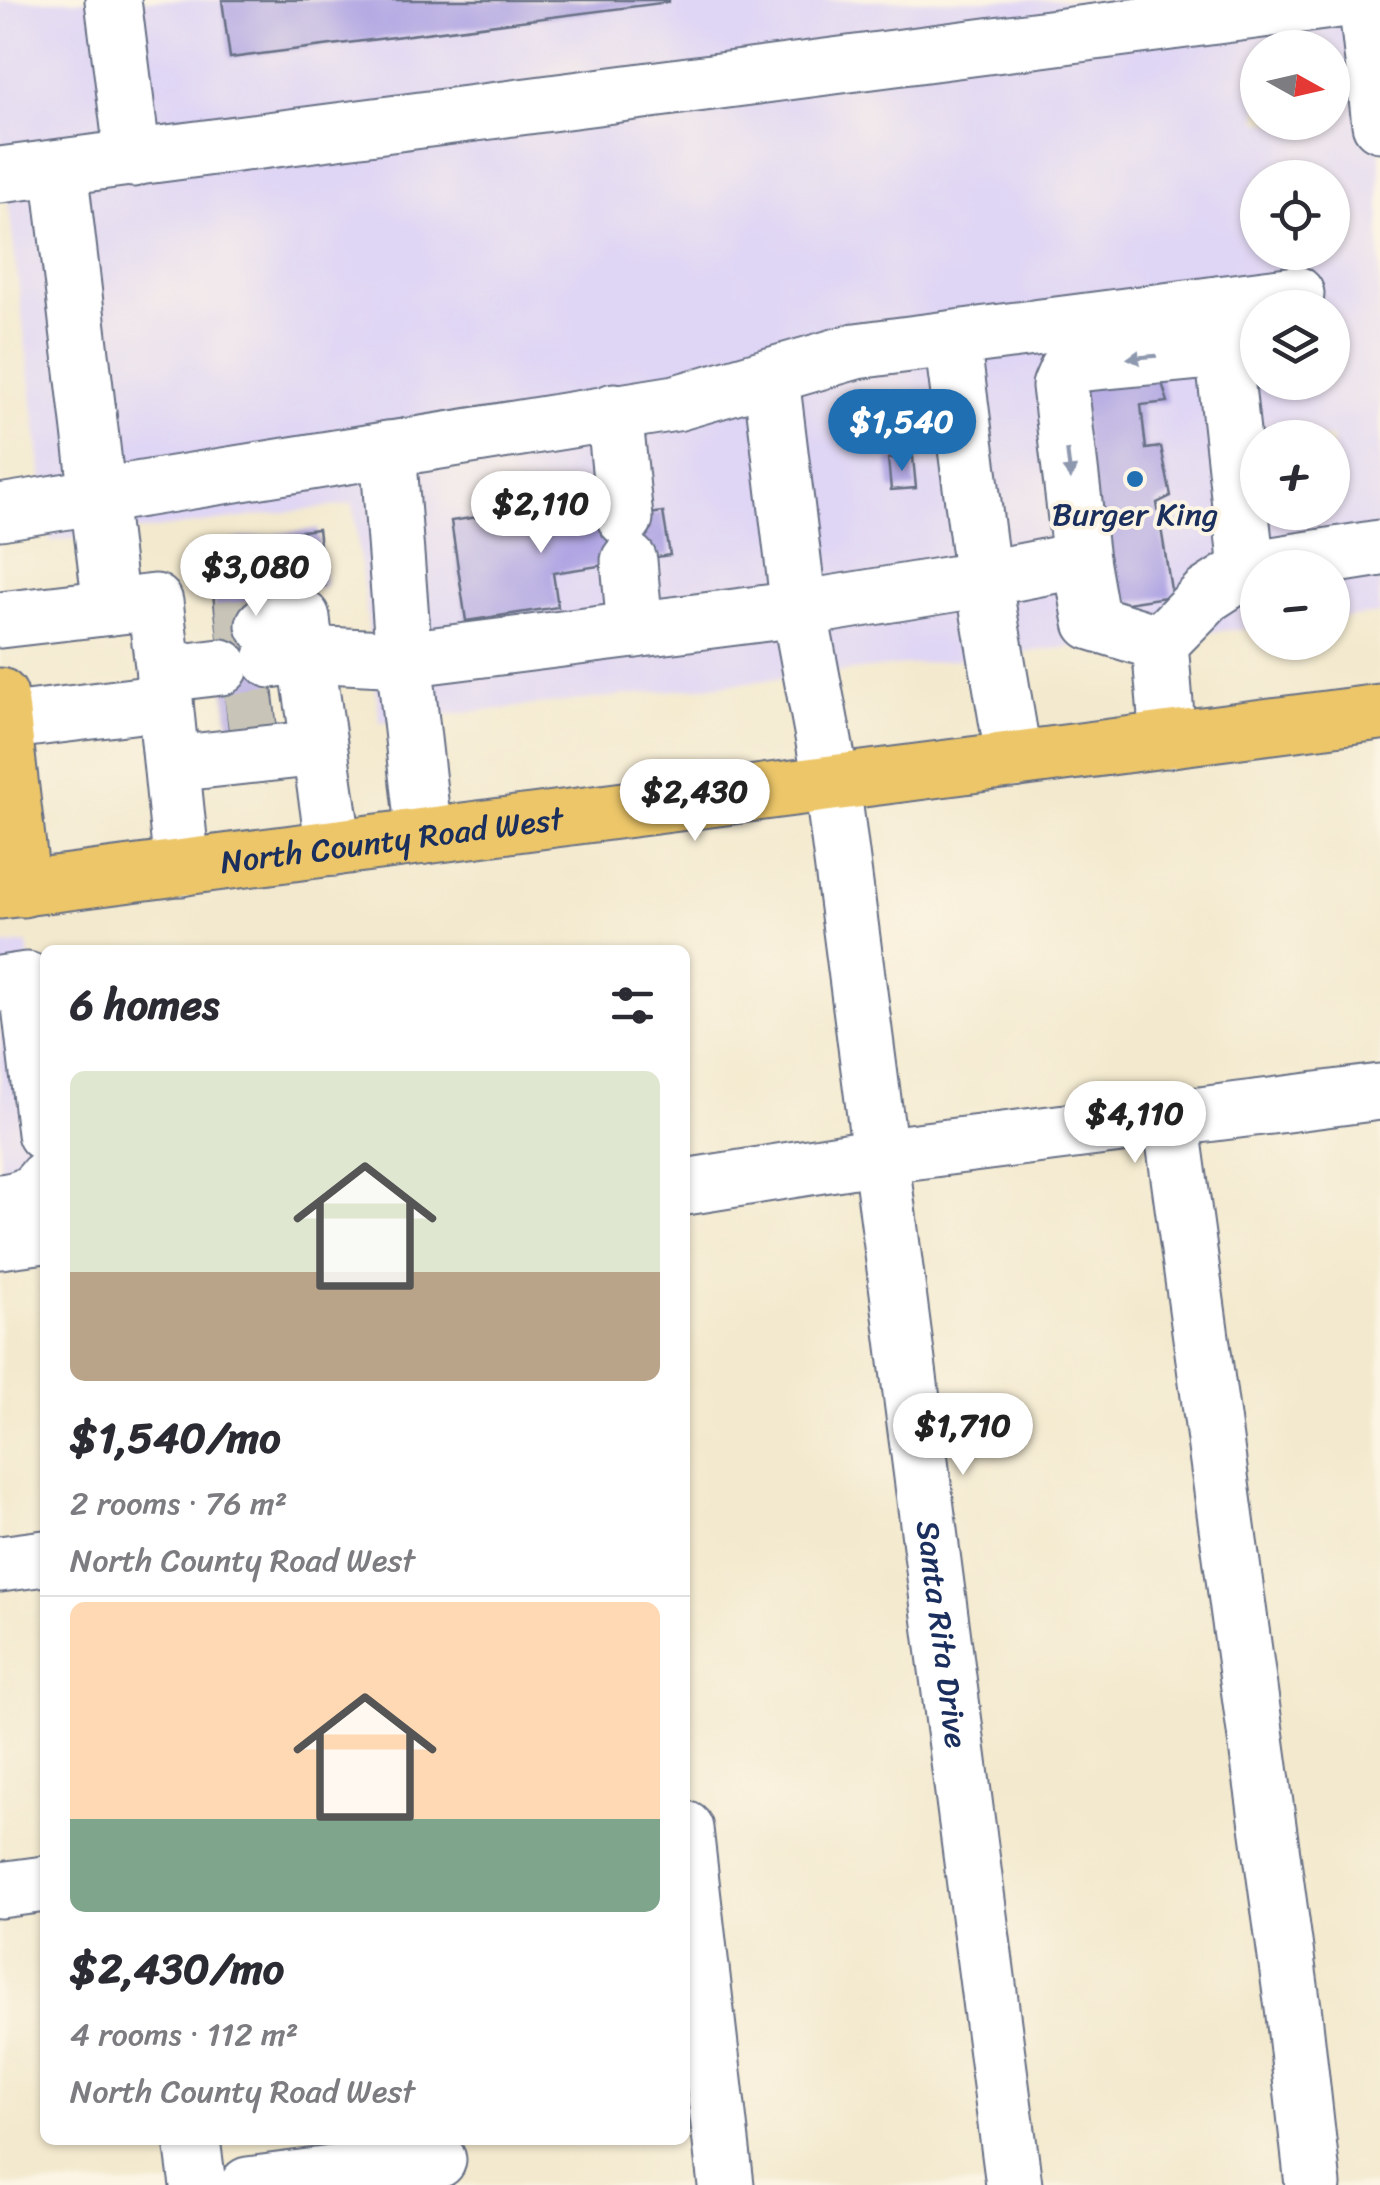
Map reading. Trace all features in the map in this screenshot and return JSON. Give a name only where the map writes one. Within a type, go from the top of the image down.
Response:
[{"type":"main road","points":[[1,709],[12,890]]},
{"type":"main road","name":"North County Road West","points":[[12,890],[1380,712]]},
{"type":"street","points":[[113,0],[133,159]]},
{"type":"street","points":[[0,175],[1338,0]]},
{"type":"street","points":[[1366,0],[1380,124]]},
{"type":"street","points":[[59,168],[112,607]]},
{"type":"street","points":[[0,512],[676,402],[856,351],[933,342],[1062,350],[1076,364],[1240,318]]},
{"type":"street","points":[[1220,327],[1245,550]]},
{"type":"street","points":[[933,342],[965,582],[1014,760]]},
{"type":"street","points":[[1062,350],[1060,386],[1092,622],[1160,643]]},
{"type":"street","name":"Santa Rita Drive","points":[[771,378],[799,608],[832,784],[1014,2185]]},
{"type":"street","points":[[614,411],[635,630]]},
{"type":"street","points":[[388,450],[404,659],[424,836]]},
{"type":"street","points":[[1350,553],[1380,548]]},
{"type":"street","points":[[166,701],[255,647],[404,659],[799,608],[1081,560]]},
{"type":"street","points":[[1168,740],[1160,643],[1207,594],[1240,573]]},
{"type":"street","points":[[0,620],[154,602],[182,868]]},
{"type":"street","points":[[255,647],[334,848]]},
{"type":"street","points":[[166,701],[284,724]]},
{"type":"street","points":[[1,709],[166,701],[284,724]]},
{"type":"street","points":[[0,984],[27,980],[40,1090]]},
{"type":"street","points":[[690,1187],[878,1156],[1380,1092]]},
{"type":"street","points":[[1171,1119],[1294,2015],[1313,2185]]},
{"type":"street","points":[[0,1202],[21,1200],[40,1187]]},
{"type":"street","points":[[0,1241],[40,1236]]},
{"type":"street","points":[[0,1564],[40,1559]]},
{"type":"street","points":[[690,1872],[726,2185]]},
{"type":"street","points":[[0,1890],[40,1885]]},
{"type":"street","points":[[193,2145],[198,2185]]},
{"type":"street","points":[[248,2185],[438,2162]]},
{"type":"shaded area","points":[[0,0],[1380,0],[1380,614],[1350,617],[1350,550],[1240,550],[1240,629],[380,722],[353,504],[50,542],[0,135]]},
{"type":"shaded area","points":[[27,943],[40,1063],[40,1221],[0,1227],[0,946]]},
{"type":"building","points":[[222,0],[669,0],[669,2],[230,58]]},
{"type":"building","points":[[1158,370],[1168,402],[1141,405],[1146,449],[1161,447],[1171,496],[1157,503],[1172,596],[1107,606],[1078,387]]},
{"type":"building","points":[[913,457],[916,488],[891,490],[888,459]]},
{"type":"building","points":[[545,507],[548,529],[663,512],[670,555],[553,573],[558,607],[466,621],[451,521]]},
{"type":"building","points":[[318,529],[325,586],[261,594],[278,739],[231,745],[207,543]]},
{"type":"tunnel","points":[[217,629],[264,625]]},
{"type":"tunnel","points":[[228,723],[275,716]]},
{"type":"place","name":"Burger King","points":[[1135,479]]}]
